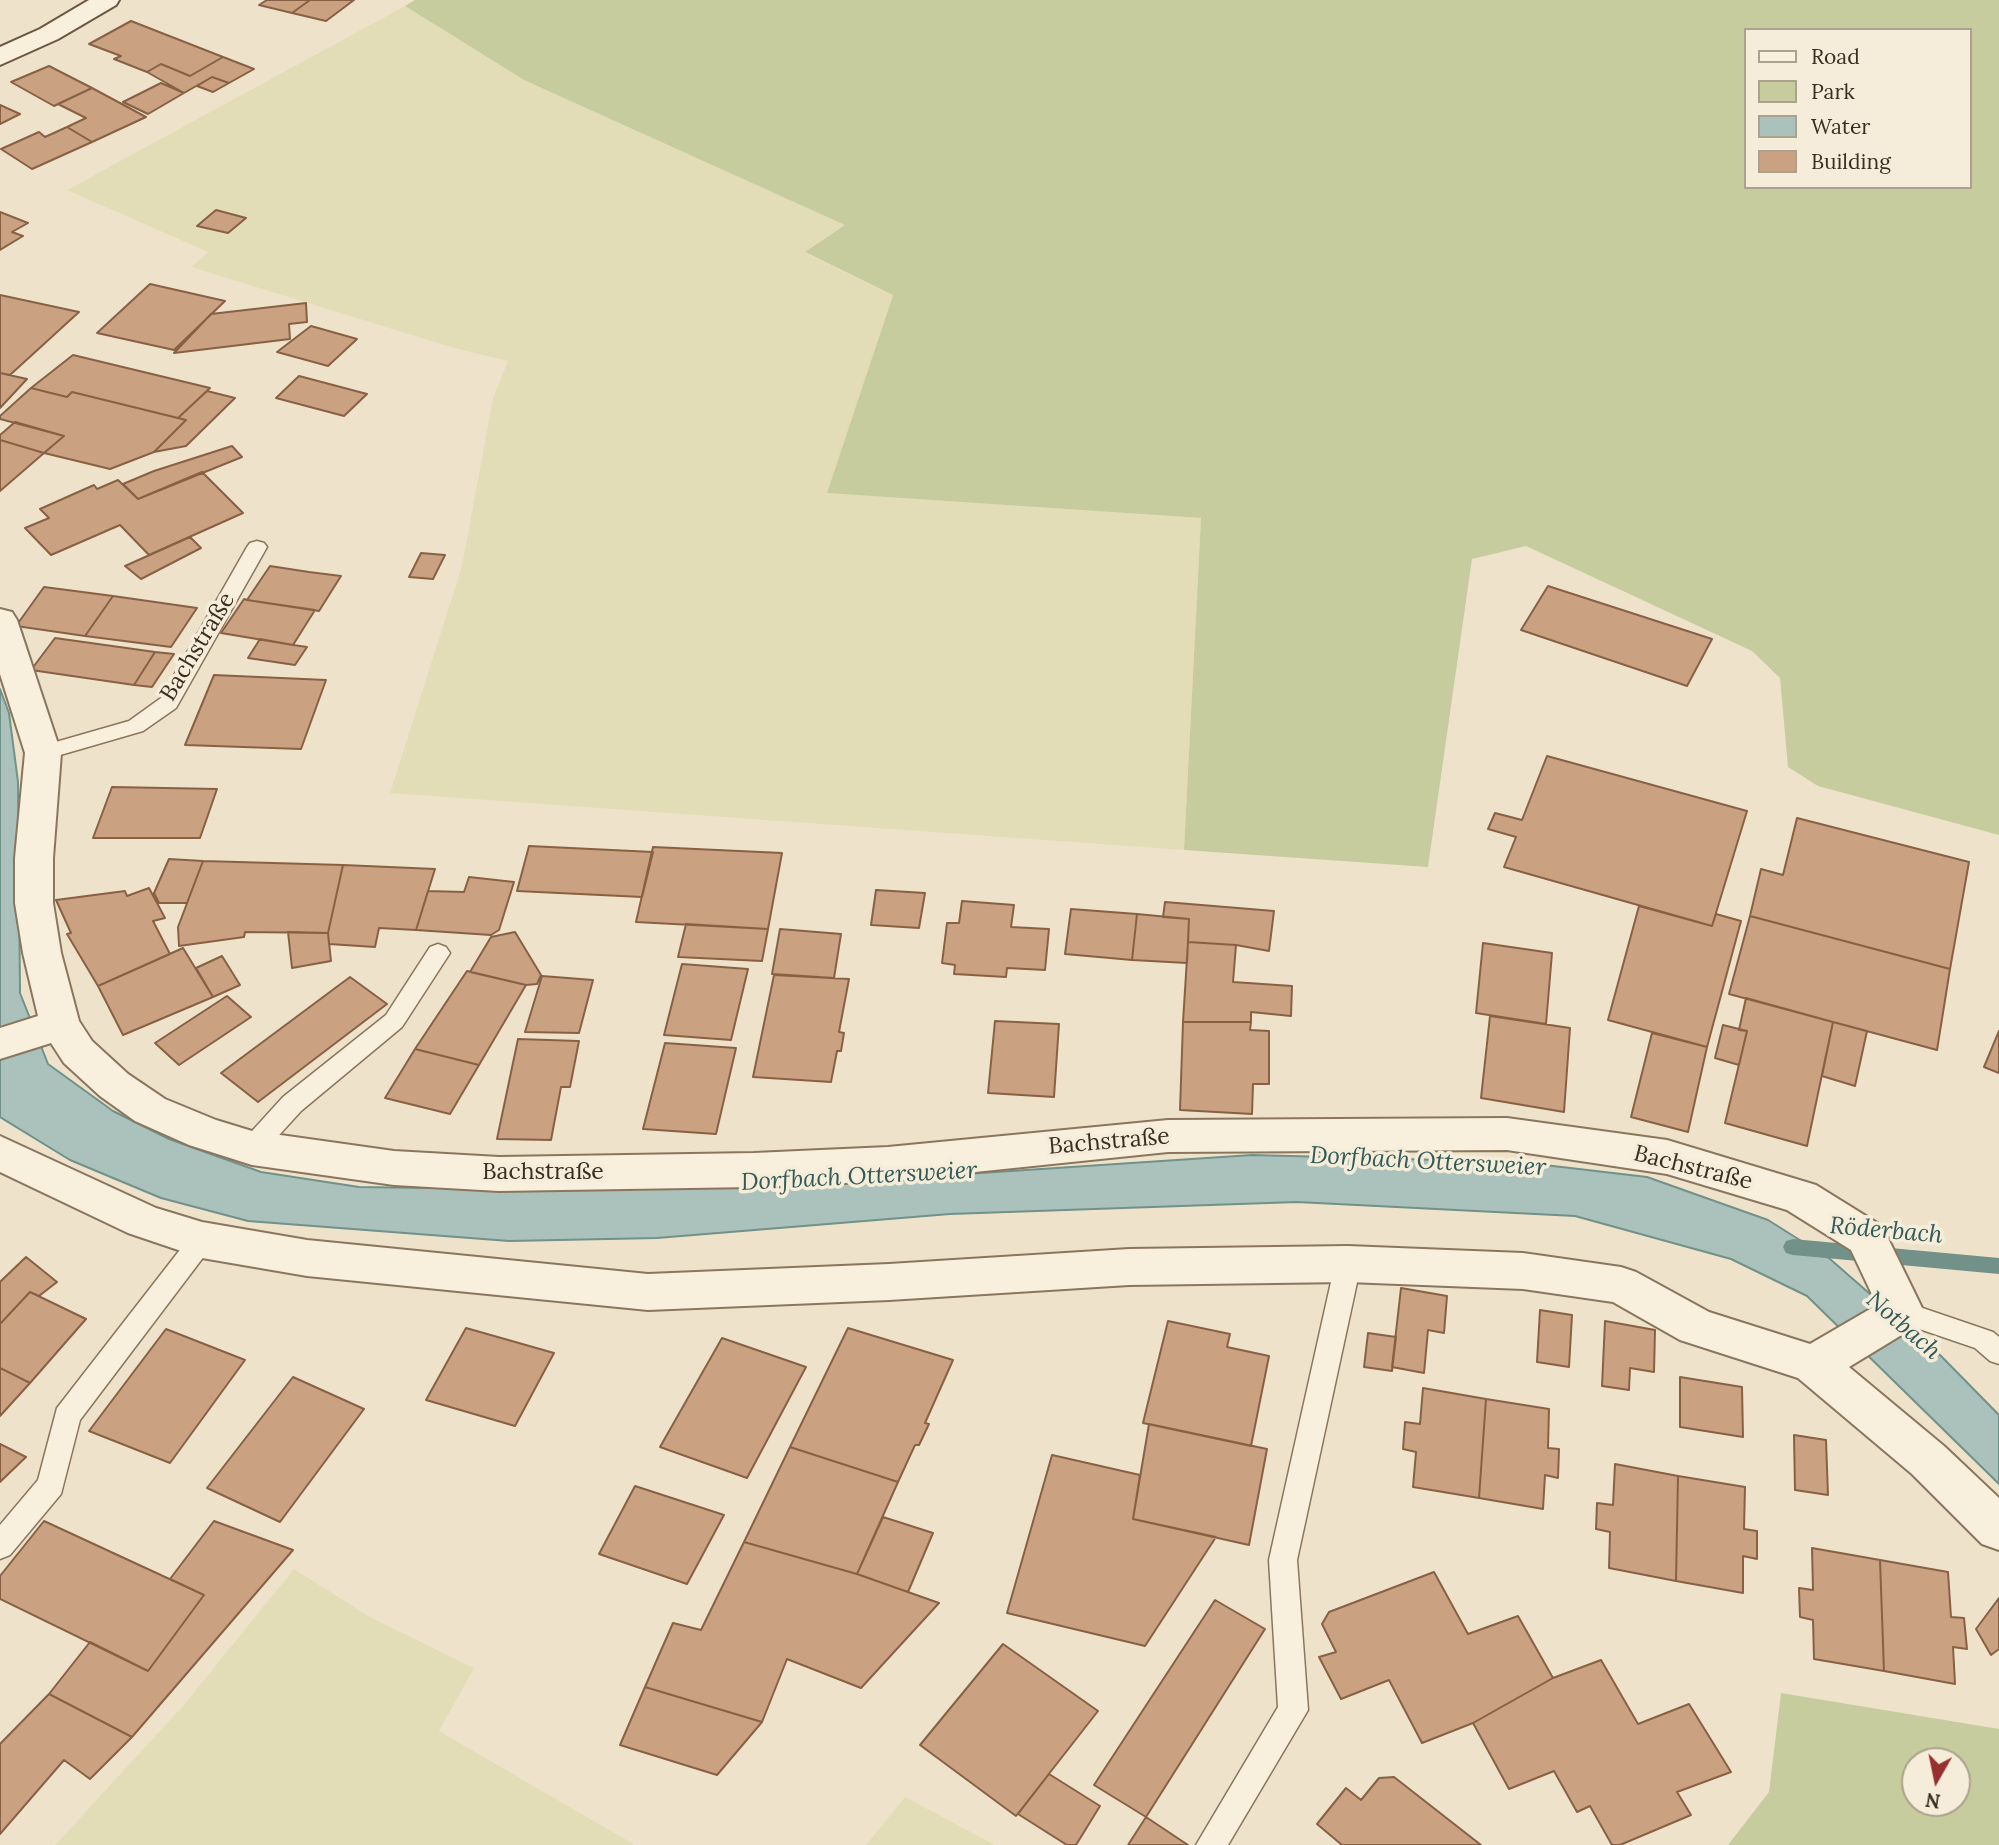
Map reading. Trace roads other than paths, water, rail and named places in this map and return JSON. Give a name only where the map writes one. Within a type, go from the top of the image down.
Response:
[{"type":"street","points":[[0,57],[49,34],[107,0]]},
{"type":"street","name":"Bachstraße","points":[[0,620],[43,753],[34,858],[34,903],[52,1026],[114,1085],[150,1110],[204,1133],[252,1148],[394,1168],[499,1174],[754,1170],[888,1164],[1168,1136],[1507,1133],[1667,1157],[1801,1197],[1867,1238],[1902,1312]]},
{"type":"street","points":[[0,1044],[52,1026]]},
{"type":"street","points":[[0,1153],[143,1222],[202,1240],[321,1259],[648,1292],[888,1282],[1129,1267],[1348,1264],[1523,1271],[1621,1285],[1696,1327],[1827,1357],[1999,1529]]},
{"type":"street","points":[[1827,1357],[1902,1312]]},
{"type":"lane","name":"Bachstraße","points":[[43,753],[136,726],[169,703],[257,547]]},
{"type":"lane","points":[[252,1148],[292,1104],[394,1021],[438,953]]},
{"type":"lane","points":[[0,1546],[51,1485],[67,1416],[202,1240]]},
{"type":"lane","points":[[1211,1845],[1293,1710],[1283,1560],[1348,1264]]},
{"type":"lane","points":[[1902,1312],[1992,1347]]},
{"type":"water","points":[[0,689],[9,713],[18,782],[20,993],[48,1064],[113,1111],[169,1139],[261,1172],[359,1187],[578,1190],[815,1184],[1252,1155],[1519,1162],[1647,1177],[1768,1220],[1830,1259],[1941,1356],[1999,1415],[1999,1484],[1807,1296],[1731,1259],[1575,1216],[1297,1202],[950,1214],[657,1238],[509,1241],[248,1221],[161,1198],[70,1160],[0,1117]]},
{"type":"waterway","name":"Röderbach","points":[[1793,1247],[1999,1266]]},
{"type":"water label","name":"Dorfbach Ottersweier","points":[[1428,1162]]},
{"type":"water label","name":"Dorfbach Ottersweier","points":[[859,1177]]},
{"type":"water label","name":"Notbach","points":[[1903,1326]]}]
